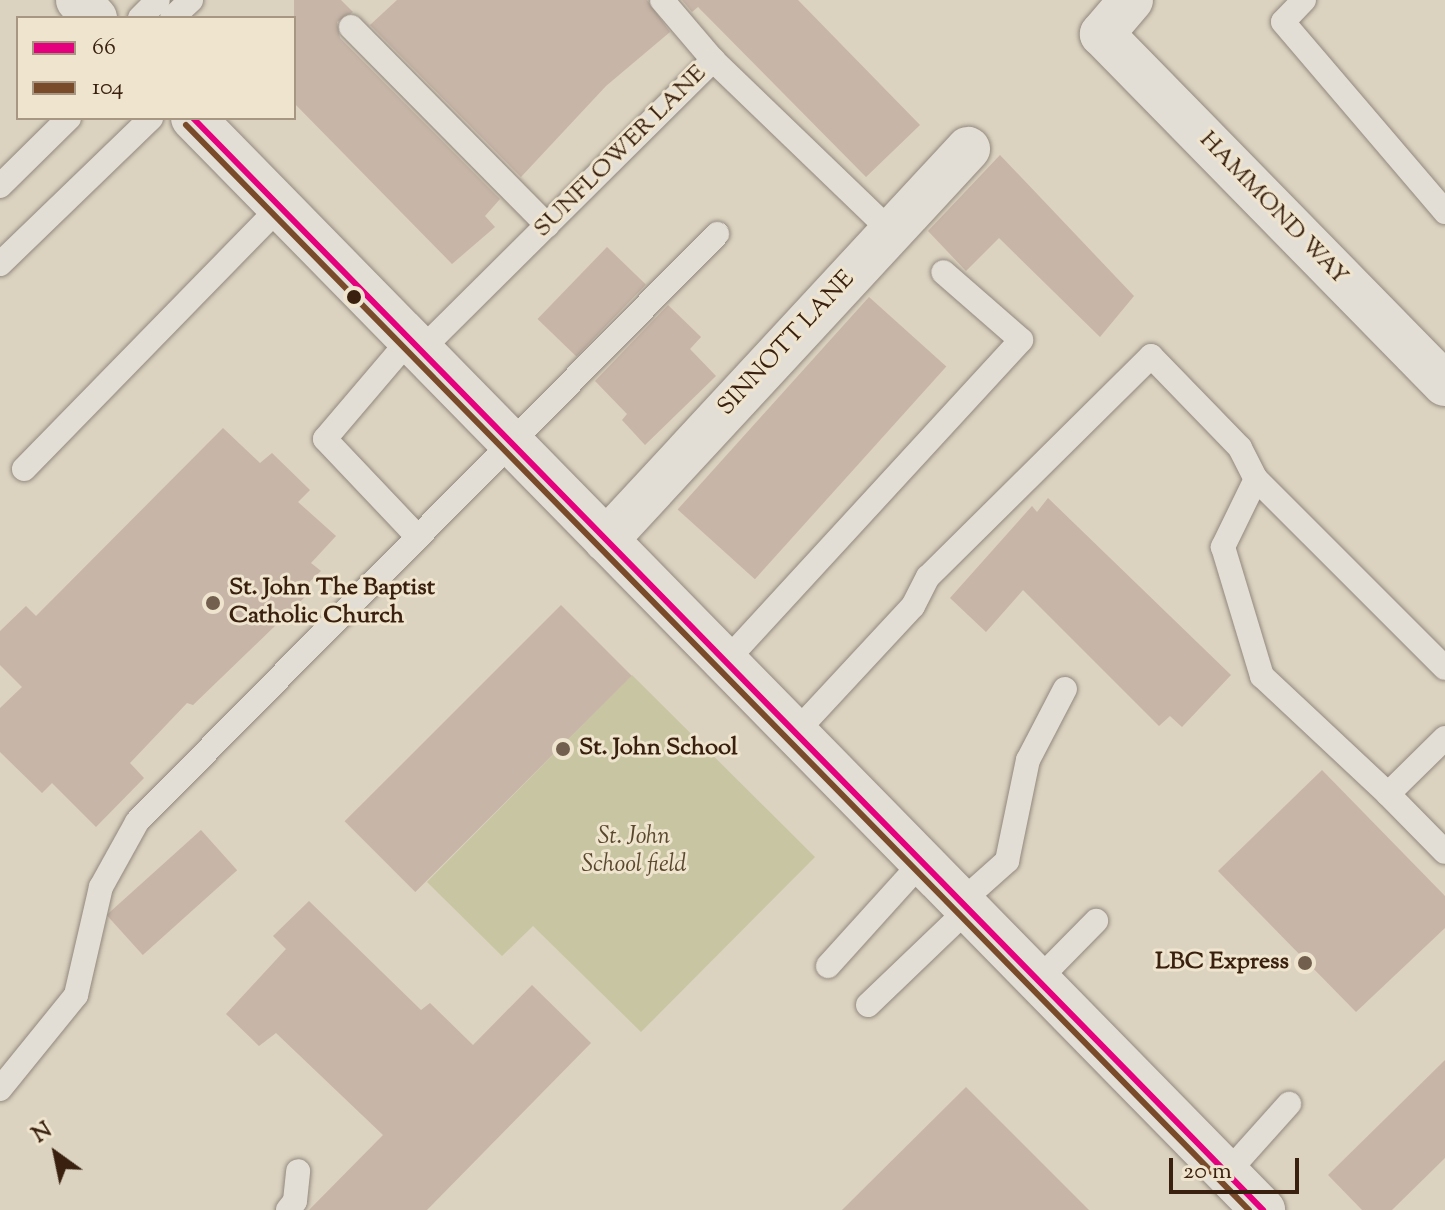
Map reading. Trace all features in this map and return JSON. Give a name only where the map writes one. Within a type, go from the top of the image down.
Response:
[{"type":"main road","points":[[78,0],[93,16]]},
{"type":"main road","name":"HAMMOND WAY","points":[[1131,0],[1102,34],[1445,384]]},
{"type":"main road","points":[[195,120],[1263,1210]]},
{"type":"main road","name":"SINNOTT LANE","points":[[606,540],[968,149]]},
{"type":"lane","points":[[142,16],[158,0]]},
{"type":"lane","points":[[174,16],[191,0]]},
{"type":"lane","points":[[662,0],[713,60]]},
{"type":"lane","points":[[1304,0],[1283,22],[1445,212]]},
{"type":"lane","points":[[351,27],[547,225]]},
{"type":"lane","name":"SUNFLOWER LANE","points":[[418,537],[325,439],[415,345],[547,225],[713,60],[892,232]]},
{"type":"lane","points":[[0,186],[67,120]]},
{"type":"lane","points":[[0,264],[149,120]]},
{"type":"lane","points":[[24,469],[280,207]]},
{"type":"lane","points":[[0,1089],[76,995],[101,887],[137,822],[717,234]]},
{"type":"lane","points":[[726,661],[1021,340],[943,272]]},
{"type":"lane","points":[[795,733],[913,606],[928,577],[1151,356],[1240,448],[1256,479],[1445,668]]},
{"type":"lane","points":[[1256,479],[1223,547],[1262,676],[1445,852]]},
{"type":"lane","points":[[868,1005],[1007,861],[1028,760],[1065,689]]},
{"type":"lane","points":[[1388,794],[1445,738]]},
{"type":"lane","points":[[828,966],[922,862]]},
{"type":"lane","points":[[1038,980],[1096,921]]},
{"type":"lane","points":[[1227,1173],[1289,1104]]},
{"type":"lane","points":[[288,1210],[295,1201],[298,1171]]},
{"type":"green space","name":"St. John School field","points":[[632,675],[815,857],[641,1032],[533,926],[502,956],[427,882]]},
{"type":"building","points":[[294,0],[341,0],[353,12],[337,22],[340,38],[500,199],[485,216],[495,227],[452,264],[296,105]]},
{"type":"building","points":[[397,0],[647,0],[670,32],[606,86],[521,177],[370,25]]},
{"type":"building","points":[[682,0],[798,0],[920,125],[866,177],[698,7],[692,12]]},
{"type":"building","points":[[1000,155],[1134,296],[1100,337],[999,238],[966,271],[928,231]]},
{"type":"building","points":[[607,247],[646,285],[576,356],[538,319]]},
{"type":"building","points":[[869,297],[946,367],[755,579],[678,510]]},
{"type":"building","points":[[668,305],[701,337],[690,349],[716,376],[645,445],[622,420],[627,414],[595,381]]},
{"type":"building","points":[[223,428],[260,463],[272,453],[310,490],[298,502],[336,536],[311,563],[321,571],[302,589],[307,595],[193,705],[187,703],[130,763],[144,778],[96,827],[52,783],[42,793],[0,752],[0,708],[22,687],[0,665],[0,631],[26,606],[36,616]]},
{"type":"building","points":[[1048,498],[1231,675],[1182,727],[1170,716],[1159,726],[1023,590],[986,632],[950,598],[1032,506],[1037,512]]},
{"type":"building","points":[[561,605],[632,676],[415,892],[345,821]]},
{"type":"building","points":[[1322,770],[1445,896],[1445,928],[1356,1012],[1218,871]]},
{"type":"building","points":[[201,830],[237,870],[143,955],[107,915]]},
{"type":"building","points":[[309,901],[421,1010],[430,1003],[473,1045],[532,985],[591,1043],[427,1210],[309,1210],[383,1135],[276,1033],[259,1046],[226,1014],[286,949],[273,936]]},
{"type":"building","points":[[1445,1060],[1445,1158],[1392,1210],[1362,1210],[1328,1175]]},
{"type":"building","points":[[966,1087],[1089,1210],[842,1210]]},
{"type":"transit line","name":"66","points":[[195,120],[1263,1210]]},
{"type":"transit line","name":"104","points":[[186,125],[1249,1210]]},
{"type":"place","name":"St. John The Baptist Catholic Church","points":[[213,603]]},
{"type":"place","name":"St. John School","points":[[563,749]]},
{"type":"place","name":"LBC Express","points":[[1305,963]]}]
